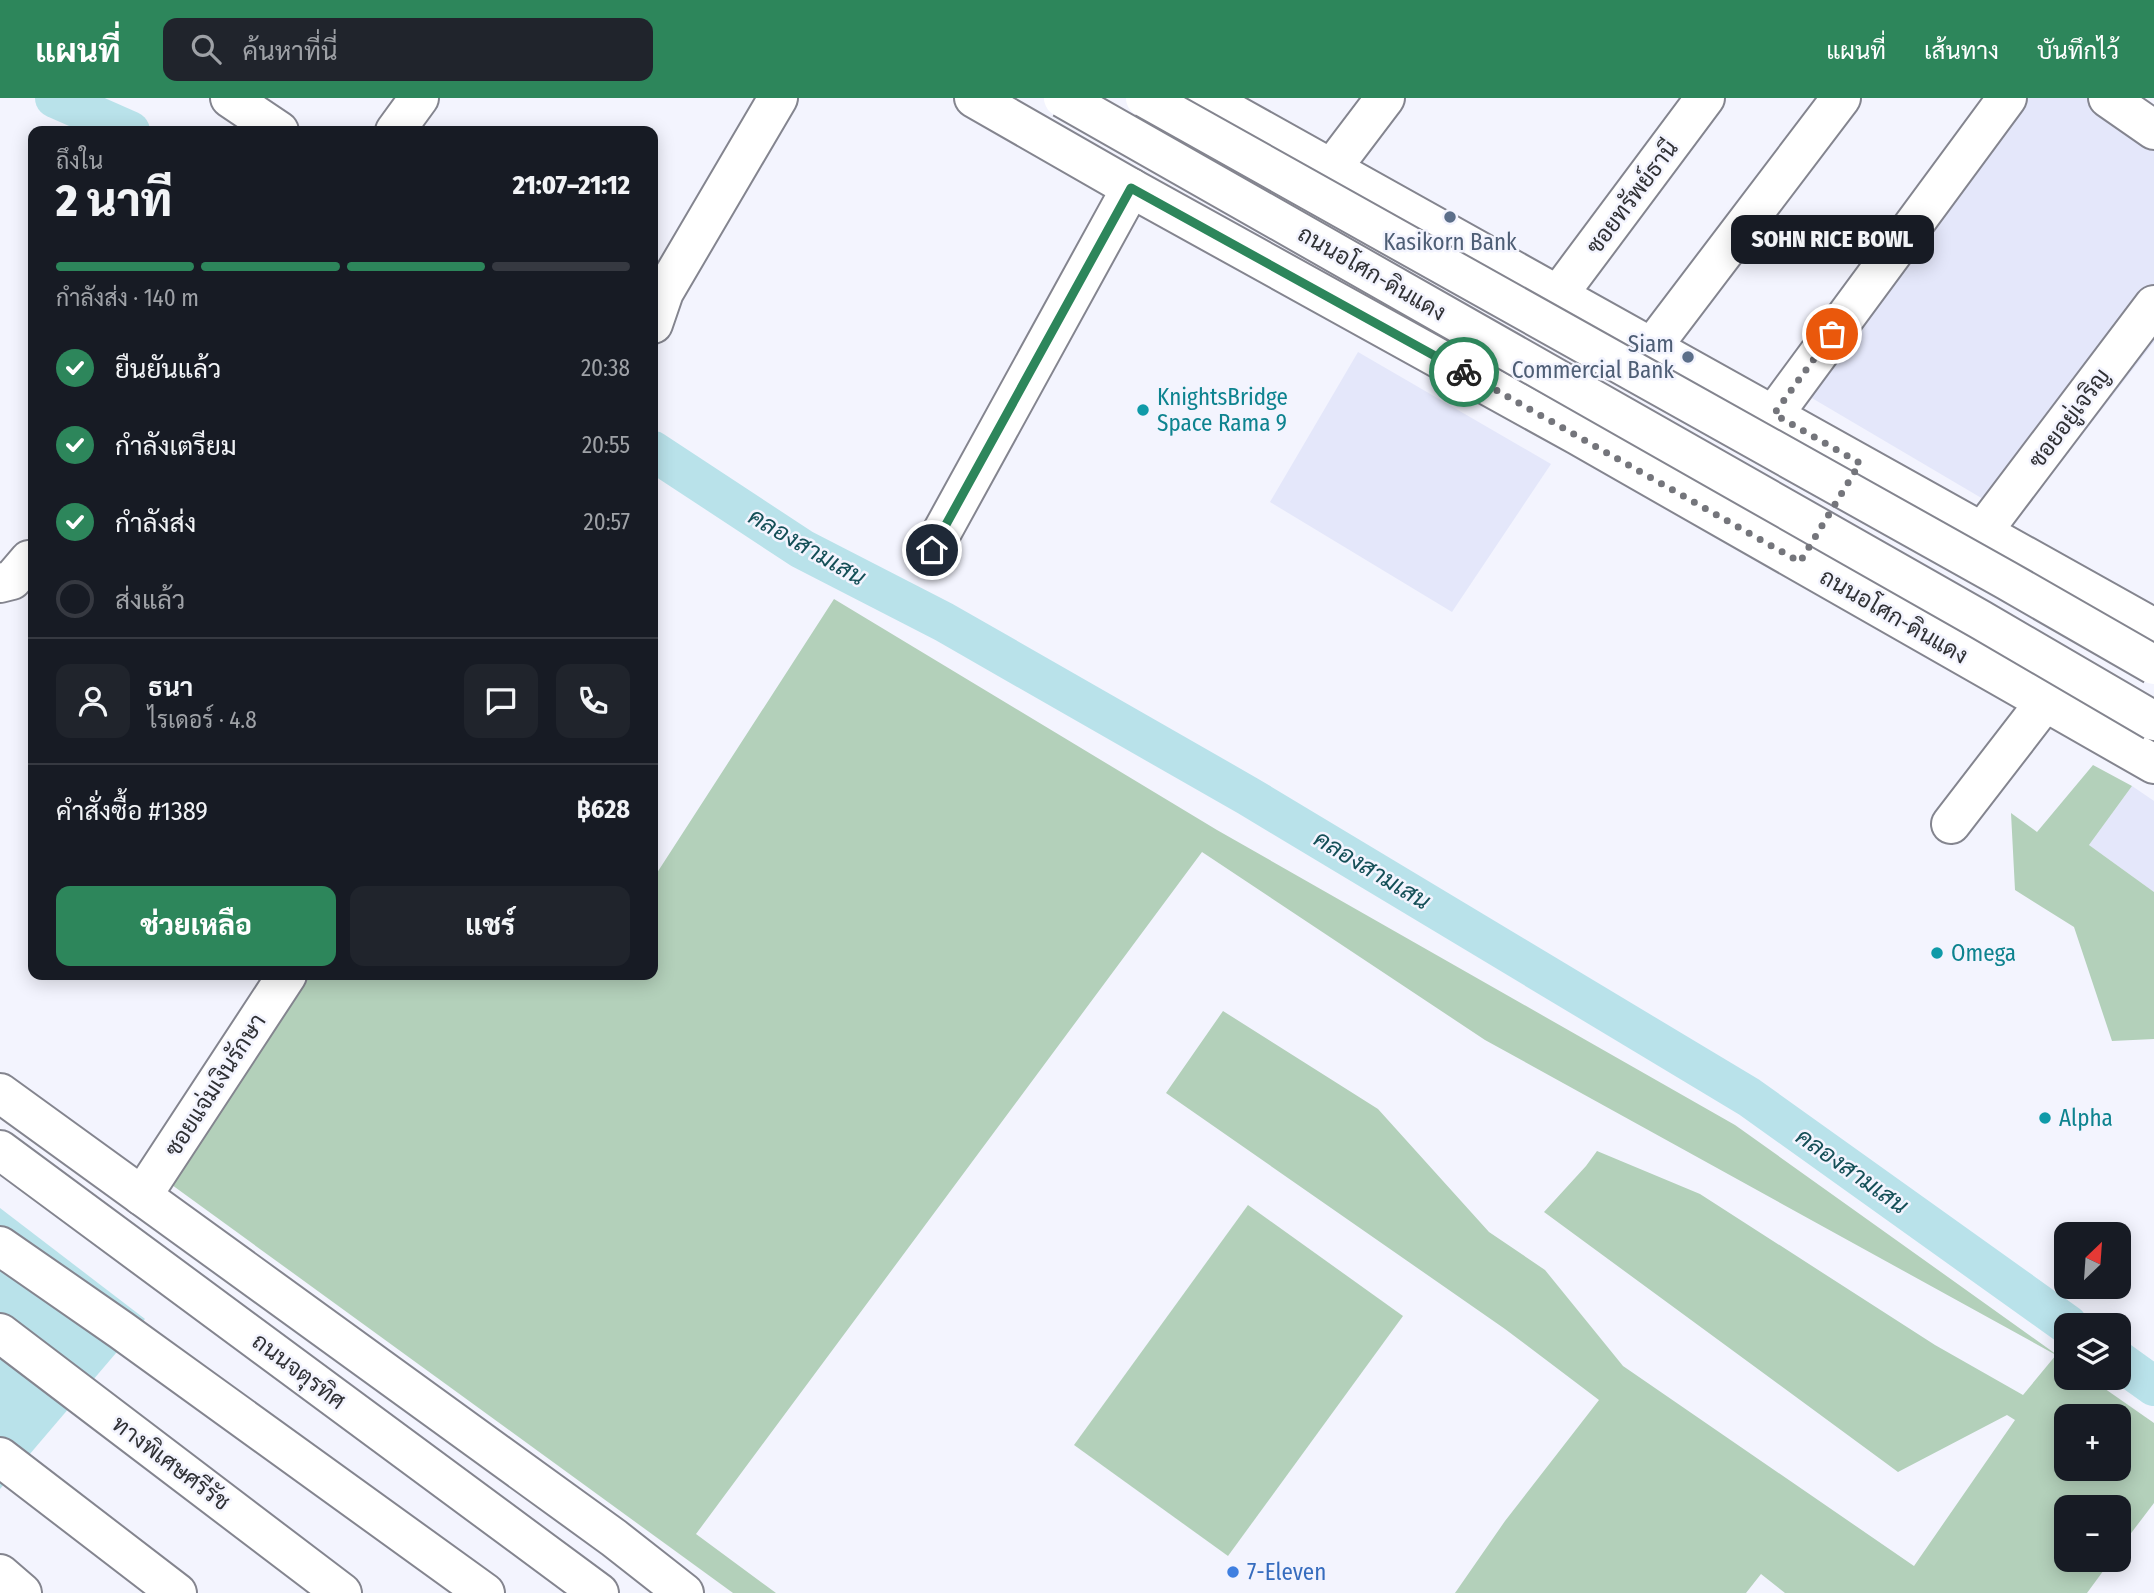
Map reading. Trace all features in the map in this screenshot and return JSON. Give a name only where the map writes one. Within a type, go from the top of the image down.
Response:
[{"type":"main road","points":[[230,98],[272,126]]},
{"type":"main road","points":[[399,126],[419,98]]},
{"type":"main road","points":[[658,309],[664,292],[778,98]]},
{"type":"main road","name":"ถนนอโศก-ดินแดง","points":[[974,98],[1577,435],[2154,764]]},
{"type":"main road","name":"ถนนอโศก-ดินแดง","points":[[1063,98],[2154,721]]},
{"type":"main road","name":"ถนนอโศก-ดินแดง","points":[[1146,98],[2154,664]]},
{"type":"main road","points":[[1205,98],[2154,628]]},
{"type":"main road","points":[[1332,169],[1385,98]]},
{"type":"main road","name":"ซอยทรัพย์ธานี","points":[[1558,295],[1705,98]]},
{"type":"main road","points":[[1577,435],[1644,343],[1841,98]]},
{"type":"main road","points":[[1774,414],[2007,98]]},
{"type":"main road","points":[[2108,98],[2154,130]]},
{"type":"main road","points":[[932,550],[1131,188]]},
{"type":"main road","name":"ซอยอยู่เจริญ","points":[[1983,531],[2154,305]]},
{"type":"main road","points":[[1800,562],[1860,463]]},
{"type":"main road","points":[[1951,824],[2045,702]]},
{"type":"main road","name":"ซอยแจ่มเงินรักษา","points":[[142,1196],[284,980]]},
{"type":"main road","points":[[0,1093],[602,1530],[684,1593]]},
{"type":"main road","name":"ถนนจตุรทิศ","points":[[0,1150],[599,1593]]},
{"type":"main road","points":[[0,1246],[485,1593]]},
{"type":"main road","name":"ทางพิเศษศรีรัช","points":[[0,1334],[342,1593]]},
{"type":"main road","points":[[0,1457],[177,1593]]},
{"type":"main road","points":[[0,1574],[22,1593]]},
{"type":"shaded area","points":[[1986,98],[2132,98],[2154,112],[2154,342],[2017,519],[1783,381]]},
{"type":"shaded area","points":[[1358,352],[1551,464],[1452,612],[1270,502]]},
{"type":"shaded area","points":[[2132,786],[2154,801],[2154,892],[2089,845]]},
{"type":"shaded area","points":[[0,1208],[145,1319],[0,1489]]},
{"type":"green space","points":[[834,599],[1217,830],[1735,1125],[2054,1353],[1485,1040],[1202,852],[696,1534],[776,1593],[733,1593],[172,1185],[299,980],[658,980],[658,871]]},
{"type":"green space","points":[[2093,765],[2132,786],[2089,845],[2154,892],[2154,1039],[2112,1041],[2074,927],[2015,890],[2011,813],[2037,832]]},
{"type":"green space","points":[[1223,1011],[1378,1109],[1489,1232],[1545,1270],[1623,1366],[1914,1566],[2015,1420],[2007,1415],[1898,1472],[1544,1212],[1597,1151],[1700,1194],[1935,1345],[2023,1395],[2054,1357],[2054,1390],[2107,1390],[2127,1404],[2054,1404],[2054,1481],[2131,1481],[2131,1407],[2154,1423],[2154,1503],[2131,1533],[2131,1495],[2054,1495],[2054,1572],[2102,1572],[2087,1593],[1785,1593],[1761,1574],[1746,1593],[1455,1593],[1505,1521],[1599,1400],[1505,1329],[1166,1093]]},
{"type":"green space","points":[[1248,1205],[1403,1316],[1228,1556],[1074,1445]]},
{"type":"waterway","name":"คลองสามเสน","points":[[55,98],[119,126]]},
{"type":"waterway","name":"คลองสามเสน","points":[[658,454],[802,549],[944,622],[1248,796],[1749,1097],[2054,1315]]},
{"type":"waterway","name":"คลองสามเสน","points":[[2131,1370],[2154,1386]]},
{"type":"way so far","points":[[1464,372],[1800,562],[1860,463],[1774,414],[1832,334]]},
{"type":"place","name":"Kasikorn Bank","points":[[1450,217]]},
{"type":"place","name":"SOHN RICE BOWL","points":[[1832,334]]},
{"type":"place","name":"Siam Commercial Bank","points":[[1688,357]]},
{"type":"place","name":"KnightsBridge Space Rama 9","points":[[1143,410]]},
{"type":"place","name":"Omega","points":[[1937,953]]},
{"type":"place","name":"Alpha","points":[[2045,1118]]},
{"type":"place","name":"7-Eleven","points":[[1233,1572]]},
{"type":"route","points":[[932,550],[1131,188],[1464,372]]}]
